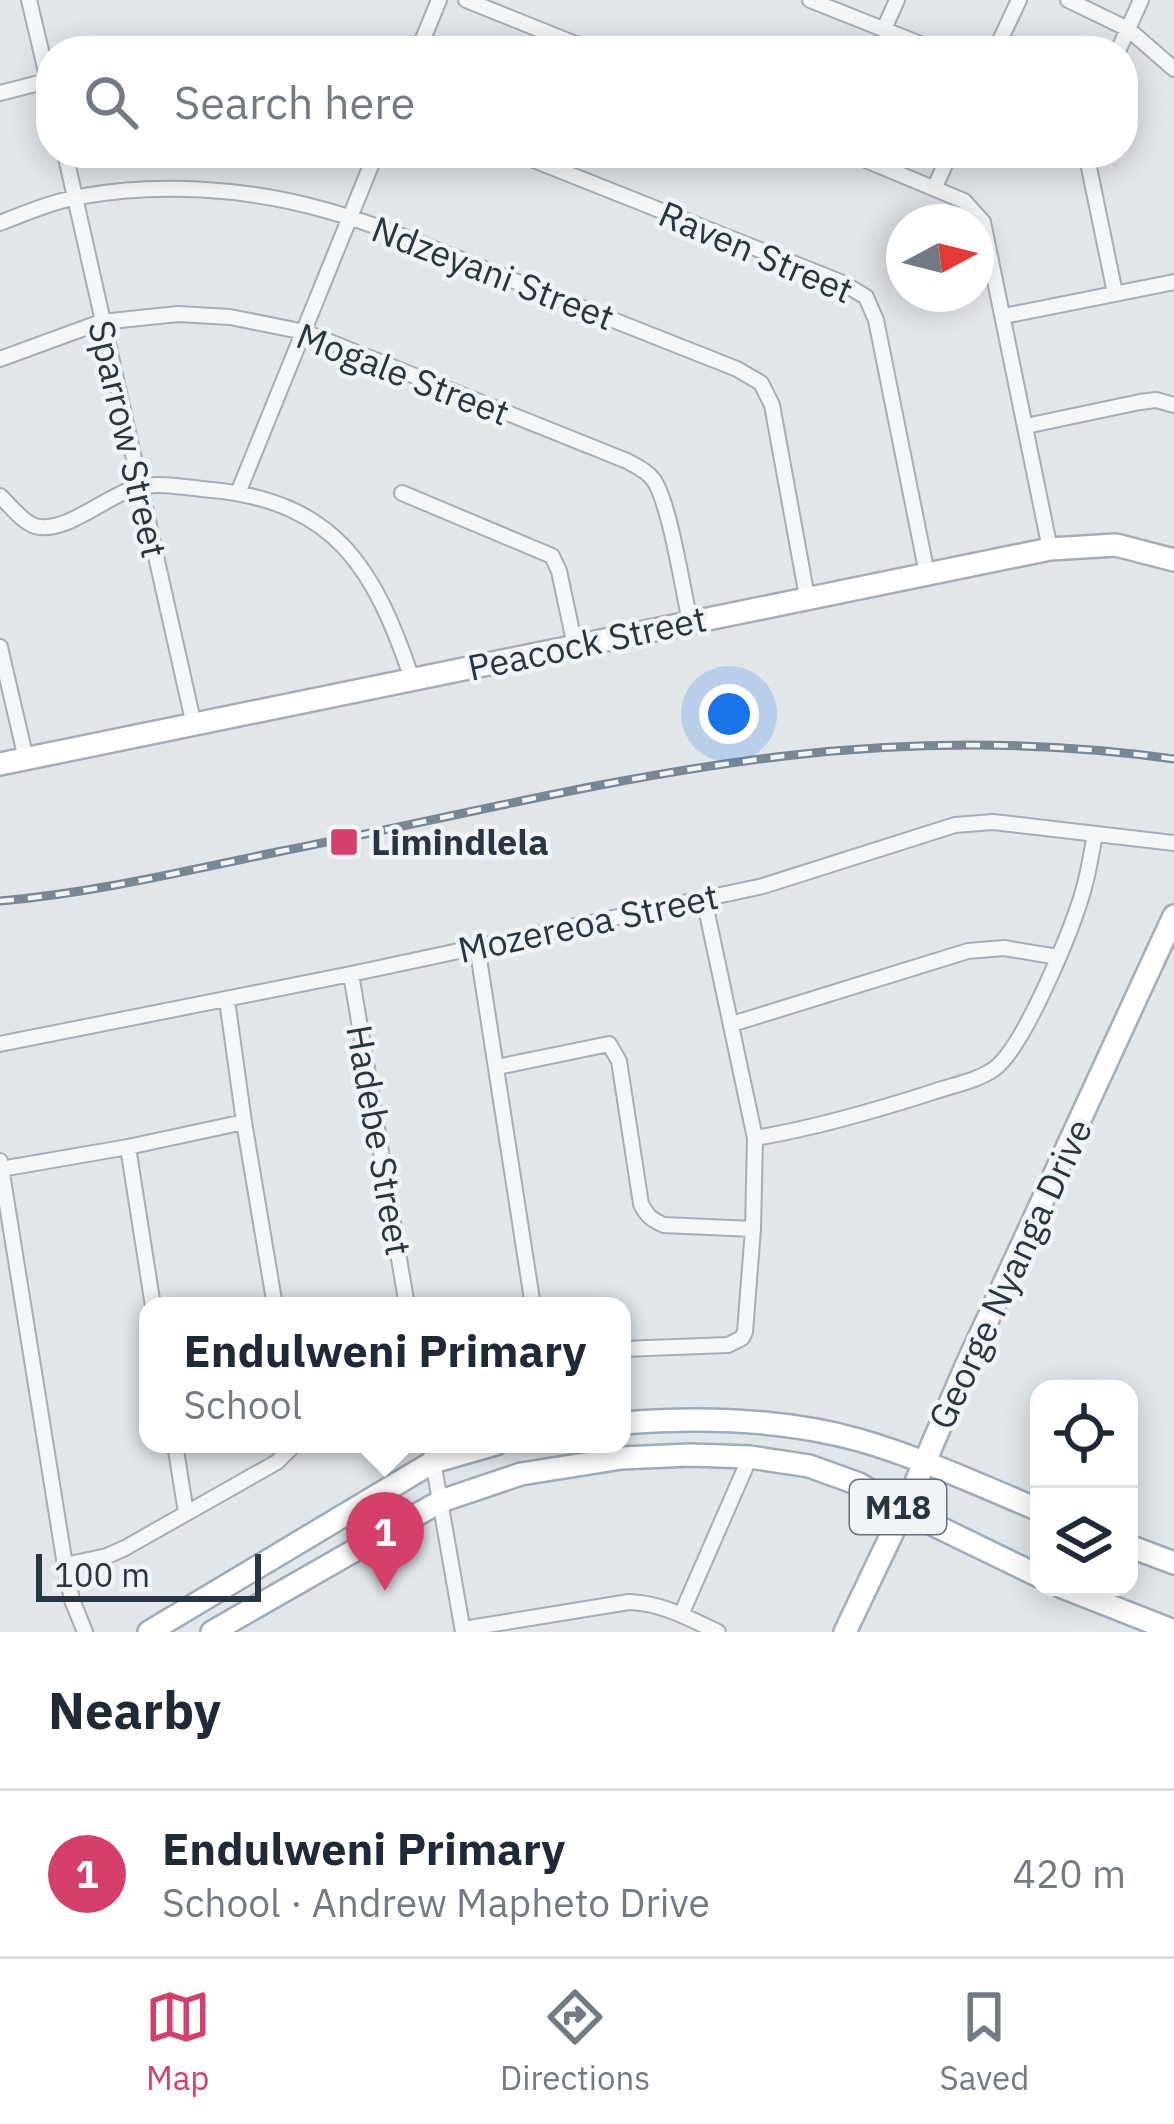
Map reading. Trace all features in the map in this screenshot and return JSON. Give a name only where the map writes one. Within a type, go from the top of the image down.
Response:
[{"type":"street","points":[[28,0],[37,36]]},
{"type":"street","points":[[424,36],[439,0]]},
{"type":"street","points":[[466,0],[556,36]]},
{"type":"street","points":[[810,0],[901,36]]},
{"type":"street","points":[[884,29],[897,0]]},
{"type":"street","points":[[1002,36],[1019,0]]},
{"type":"street","points":[[1068,0],[1136,36]]},
{"type":"street","points":[[1125,36],[1142,0]]},
{"type":"street","points":[[1138,38],[1174,69]]},
{"type":"street","points":[[0,93],[36,87]]},
{"type":"street","name":"Sparrow Street","points":[[68,168],[194,725]]},
{"type":"street","points":[[238,493],[370,168]]},
{"type":"street","name":"Raven Street","points":[[554,168],[843,283],[866,297],[876,320],[927,574]]},
{"type":"street","points":[[887,168],[964,202],[983,222],[1050,549]]},
{"type":"street","points":[[935,187],[943,168]]},
{"type":"street","points":[[1089,168],[1115,293]]},
{"type":"street","name":"Ndzeyani Street","points":[[0,223],[75,197],[147,191],[236,192],[284,200],[350,218],[737,369],[761,383],[772,405],[807,597]]},
{"type":"street","points":[[1004,316],[1174,282]]},
{"type":"street","name":"Mogale Street","points":[[0,359],[101,322],[178,314],[204,314],[304,332],[645,471],[664,503],[690,622]]},
{"type":"street","points":[[1026,426],[1141,402],[1174,405]]},
{"type":"street","points":[[0,496],[37,527],[67,521],[139,487],[238,493],[296,511],[332,535],[371,580],[412,679]]},
{"type":"street","points":[[402,494],[552,556],[575,646]]},
{"type":"street","name":"Peacock Street","points":[[0,764],[1050,549],[1116,545],[1174,560]]},
{"type":"street","points":[[0,646],[26,759]]},
{"type":"street","name":"Mozereoa Street","points":[[0,1044],[704,899],[786,880],[972,822],[1174,843]]},
{"type":"street","points":[[755,1138],[853,1117],[997,1068],[1017,1040],[1058,957],[1083,892],[1095,834]]},
{"type":"street","points":[[631,1349],[728,1346],[742,1338],[747,1321],[755,1138],[704,899]]},
{"type":"street","name":"George Nyanga Drive","points":[[845,1632],[1174,916]]},
{"type":"street","points":[[477,946],[531,1297]]},
{"type":"street","points":[[732,1024],[968,951],[1004,948],[1058,957]]},
{"type":"street","name":"Hadebe Street","points":[[351,974],[405,1297]]},
{"type":"street","points":[[226,1000],[273,1297]]},
{"type":"street","points":[[497,1067],[609,1045],[619,1061],[646,1213],[664,1225],[753,1229]]},
{"type":"street","points":[[85,1632],[65,1565],[1,1165],[128,1147],[244,1122]]},
{"type":"street","points":[[128,1147],[152,1297]]},
{"type":"street","name":"M18","points":[[631,1423],[777,1424],[857,1439],[924,1461],[1030,1506]]},
{"type":"street","points":[[176,1453],[186,1513]]},
{"type":"street","points":[[65,1565],[125,1548],[286,1453]]},
{"type":"street","points":[[149,1632],[431,1453],[463,1630],[629,1602],[647,1603],[718,1632]]},
{"type":"street","points":[[681,1615],[750,1457]]},
{"type":"street","name":"M18","points":[[212,1632],[441,1501],[521,1474],[622,1458],[750,1457],[809,1466],[859,1484],[1030,1572]]},
{"type":"street","points":[[1138,1549],[1174,1563]]},
{"type":"street","points":[[1085,1596],[1174,1631]]},
{"type":"railway","points":[[0,901],[139,881],[593,786],[785,756],[980,745],[1174,759]]},
{"type":"place","name":"Limindlela","points":[[344,842]]},
{"type":"place","name":"Endulweni Primary","points":[[385,1591]]}]
